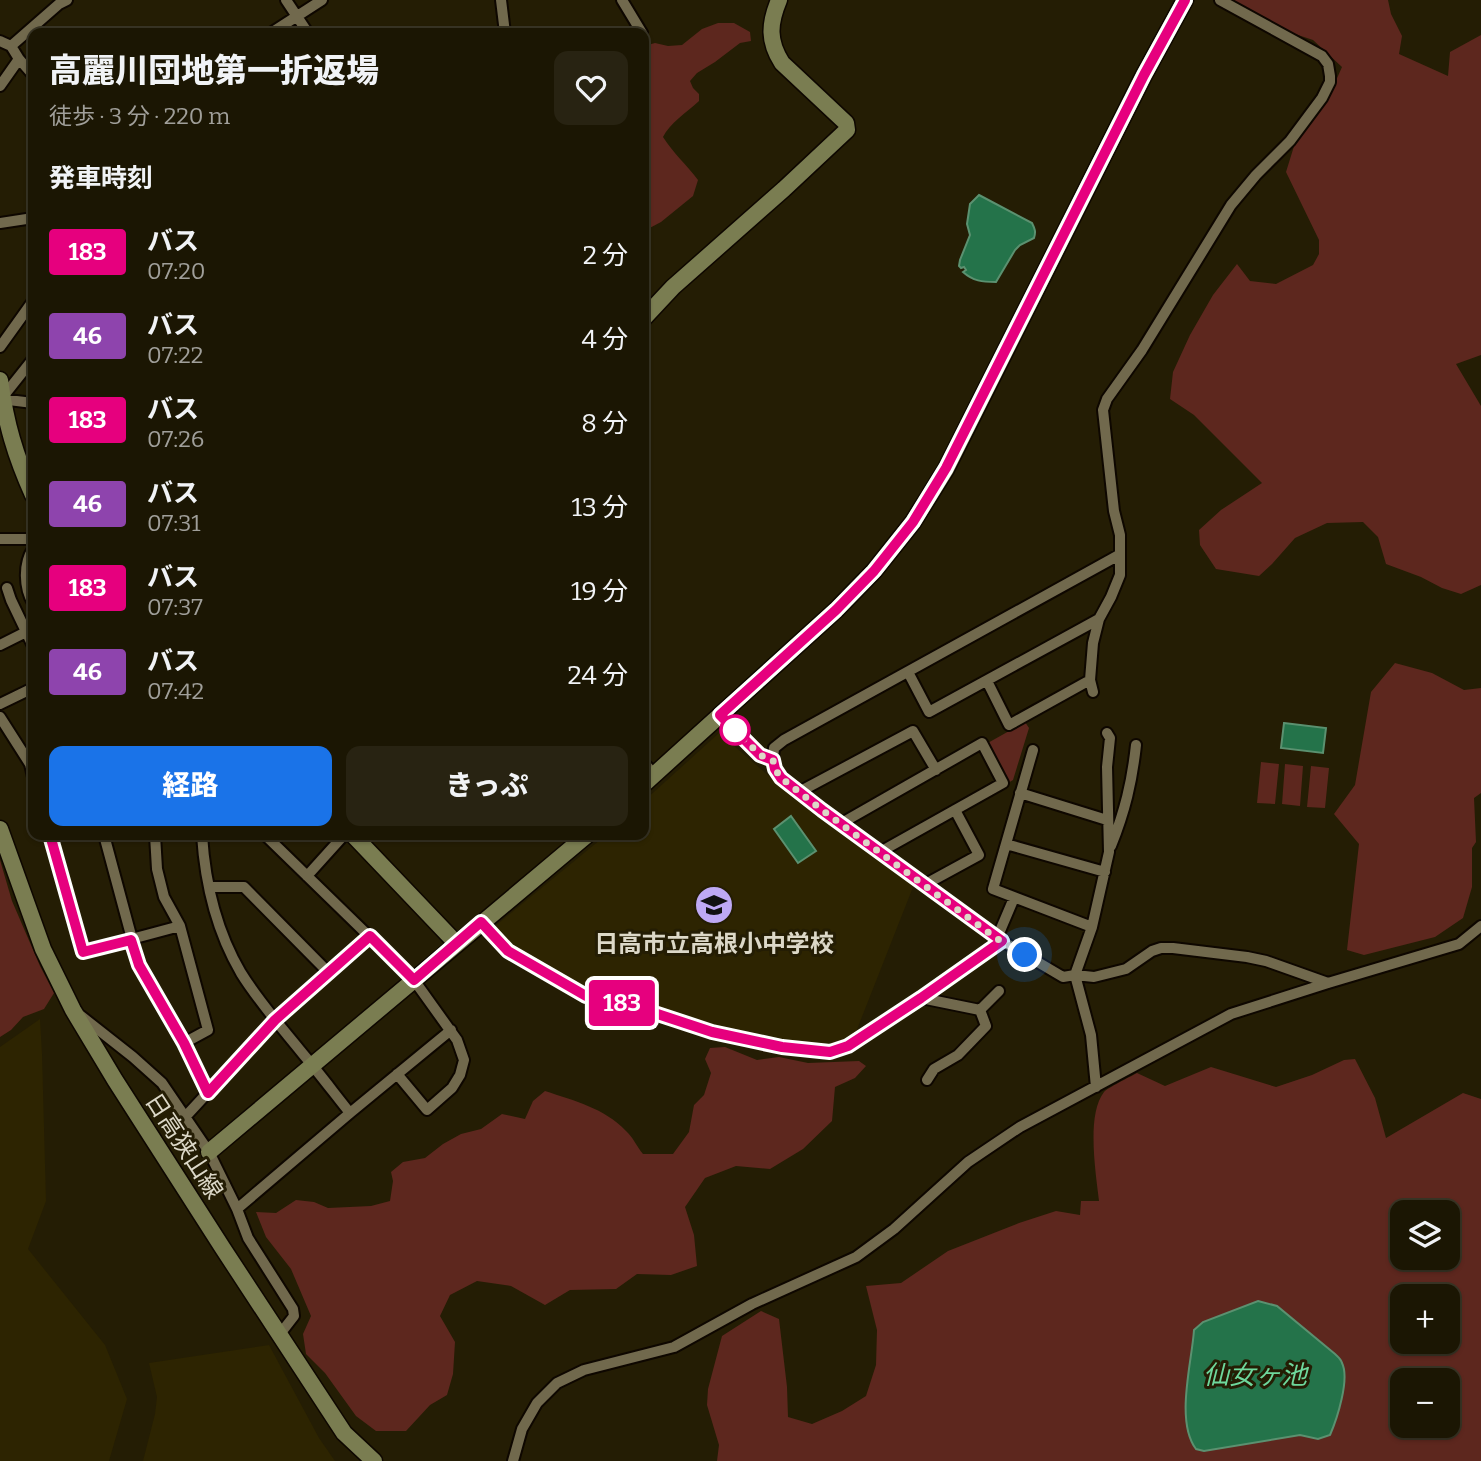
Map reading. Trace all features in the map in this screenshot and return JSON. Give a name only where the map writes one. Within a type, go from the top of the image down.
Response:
[{"type":"street","points":[[28,69],[5,44],[67,0]]},
{"type":"street","points":[[286,0],[304,28]]},
{"type":"street","points":[[278,28],[322,0]]},
{"type":"street","points":[[501,0],[504,28]]},
{"type":"street","points":[[638,0],[625,4],[639,28]]},
{"type":"street","points":[[649,772],[720,715],[836,610],[874,571],[913,522],[946,468],[1144,75],[1185,0]]},
{"type":"street","points":[[987,681],[1009,725],[1092,686],[1093,643],[1099,619],[1121,575],[1120,535],[1114,512],[1104,410],[1107,400],[1142,350],[1231,205],[1290,141],[1322,98],[1330,82],[1328,64],[1322,56],[1220,0]]},
{"type":"street","points":[[649,312],[673,286],[785,189],[847,130],[846,123],[782,64],[771,35],[776,1]]},
{"type":"street","points":[[0,86],[19,59]]},
{"type":"street","points":[[0,223],[28,220]]},
{"type":"street","points":[[0,347],[28,308]]},
{"type":"street","points":[[1,399],[28,365]]},
{"type":"street","points":[[0,380],[1,399],[10,438],[28,484]]},
{"type":"street","points":[[1,399],[28,402]]},
{"type":"street","points":[[0,540],[28,539]]},
{"type":"street","points":[[1119,555],[783,740],[774,748],[775,769],[781,778],[840,824],[999,939],[1063,977],[1094,977],[1126,969],[1152,951],[1172,948],[1266,961],[1328,983]]},
{"type":"street","points":[[28,560],[28,590]]},
{"type":"street","points":[[27,586],[4,588],[28,636]]},
{"type":"street","points":[[908,672],[929,712],[1099,619]]},
{"type":"street","points":[[0,645],[26,632]]},
{"type":"street","points":[[0,704],[28,690]]},
{"type":"street","points":[[720,715],[760,755],[773,760]]},
{"type":"street","points":[[0,717],[28,758]]},
{"type":"street","points":[[799,792],[912,731],[936,770]]},
{"type":"street","points":[[1107,733],[1110,738],[1107,767],[1109,852]]},
{"type":"street","points":[[840,824],[982,743],[1003,783],[880,852]]},
{"type":"street","points":[[1096,1087],[1091,1035],[1075,975],[1092,927],[1109,852],[1124,812],[1136,745]]},
{"type":"street","points":[[1032,750],[993,889],[1092,927]]},
{"type":"street","points":[[1020,793],[1107,820]]},
{"type":"street","points":[[925,885],[979,855],[955,810]]},
{"type":"street","name":"日高狭山線","points":[[0,829],[43,949],[73,1010],[115,1080],[344,1433],[374,1461]]},
{"type":"street","points":[[51,840],[83,952],[180,926]]},
{"type":"street","points":[[105,840],[139,965],[184,1043],[208,1093]]},
{"type":"street","points":[[155,840],[157,869],[164,897],[180,926],[208,1030],[184,1043]]},
{"type":"street","points":[[202,840],[209,887],[220,927],[241,972],[275,1020],[350,1113]]},
{"type":"street","points":[[270,840],[414,980],[452,1030],[464,1060],[460,1075],[452,1088],[427,1110],[397,1074]]},
{"type":"street","points":[[307,876],[339,840]]},
{"type":"street","points":[[358,840],[457,944]]},
{"type":"street","points":[[209,1152],[581,840]]},
{"type":"street","points":[[1006,844],[1105,872]]},
{"type":"street","points":[[209,887],[244,887],[328,972]]},
{"type":"street","points":[[481,922],[508,951],[586,996],[603,996],[712,1032],[782,1047],[830,1052],[848,1046],[921,998],[999,939],[1013,898]]},
{"type":"street","points":[[513,1461],[522,1429],[537,1404],[557,1383],[584,1370],[674,1347],[751,1304],[856,1257],[894,1229],[968,1162],[1020,1127],[1231,1014],[1459,944],[1481,926]]},
{"type":"street","points":[[186,1115],[275,1020],[370,936]]},
{"type":"street","points":[[980,1010],[999,991]]},
{"type":"street","points":[[921,998],[980,1010]]},
{"type":"street","points":[[73,1010],[134,1057],[162,1083],[186,1115],[209,1152],[248,1238],[293,1309],[294,1316],[279,1334]]},
{"type":"street","points":[[927,1080],[934,1069],[958,1055],[986,1026],[980,1010]]},
{"type":"street","points":[[237,1209],[452,1030]]},
{"type":"shaded area","points":[[1230,0],[1388,0],[1391,14],[1402,36],[1399,54],[1448,76],[1450,52],[1481,35],[1481,355],[1456,364],[1481,406],[1481,585],[1461,594],[1386,564],[1378,537],[1363,522],[1327,523],[1295,538],[1259,576],[1216,569],[1200,545],[1199,530],[1221,510],[1262,483],[1194,415],[1170,399],[1173,372],[1213,295],[1237,264],[1250,281],[1276,284],[1313,265],[1319,254],[1319,240],[1286,172],[1295,143],[1330,94],[1342,67],[1313,40],[1274,27]]},
{"type":"shaded area","points":[[718,23],[734,23],[750,32],[751,41],[740,43],[697,73],[690,81],[699,94],[699,101],[674,123],[663,137],[698,180],[693,196],[649,228],[649,45],[682,45],[702,29]]},
{"type":"shaded area","points":[[1395,663],[1432,673],[1464,690],[1481,688],[1481,793],[1474,798],[1476,842],[1472,848],[1472,887],[1463,918],[1435,937],[1364,955],[1347,950],[1359,844],[1334,814],[1355,785],[1371,692]]},
{"type":"shaded area","points":[[1025,722],[1029,728],[1013,780],[1008,783],[986,744]]},
{"type":"shaded area","name":"日高市立高根小中学校","points":[[719,733],[783,788],[915,882],[856,1032],[844,1041],[826,1046],[771,1040],[704,1024],[608,992],[586,989],[515,950],[494,927],[600,840],[649,840],[649,796]]},
{"type":"shaded area","points":[[1261,762],[1279,764],[1275,804],[1257,803]]},
{"type":"shaded area","points":[[1285,764],[1303,766],[1300,806],[1282,804]]},
{"type":"shaded area","points":[[1311,766],[1329,768],[1325,808],[1307,807]]},
{"type":"shaded area","points":[[0,860],[12,901],[54,993],[44,1009],[23,1017],[0,1037]]},
{"type":"shaded area","points":[[40,1019],[46,1201],[28,1249],[105,1345],[127,1399],[109,1461],[0,1461],[0,1047]]},
{"type":"shaded area","points":[[725,1047],[757,1060],[779,1057],[808,1063],[859,1061],[866,1066],[855,1078],[835,1087],[832,1121],[803,1149],[770,1169],[736,1166],[705,1178],[685,1207],[694,1235],[697,1266],[671,1275],[637,1274],[616,1289],[570,1290],[545,1305],[511,1286],[477,1281],[450,1295],[440,1316],[455,1342],[453,1374],[447,1395],[430,1405],[406,1431],[376,1431],[356,1416],[325,1373],[306,1354],[303,1334],[311,1316],[291,1269],[266,1237],[256,1212],[276,1213],[296,1200],[314,1202],[328,1208],[371,1206],[390,1201],[393,1181],[391,1172],[403,1162],[425,1158],[443,1144],[461,1134],[481,1129],[502,1114],[525,1119],[533,1101],[545,1091],[608,1116],[628,1133],[643,1154],[673,1154],[689,1132],[694,1105],[704,1095],[711,1073],[705,1059],[710,1048]]},
{"type":"shaded area","points":[[1355,1059],[1375,1098],[1386,1138],[1463,1093],[1481,1099],[1481,1461],[717,1461],[719,1445],[707,1405],[708,1389],[722,1336],[761,1311],[779,1319],[788,1417],[812,1424],[842,1411],[866,1396],[876,1365],[877,1330],[866,1286],[901,1283],[948,1251],[1056,1211],[1080,1215],[1081,1201],[1099,1201],[1095,1161],[1095,1115],[1098,1102],[1109,1088],[1137,1073],[1165,1086],[1211,1067],[1276,1087],[1312,1075],[1344,1060]],"holes":[[[1258,1301],[1277,1306],[1318,1439],[1300,1435],[1196,1449],[1194,1330],[1203,1322]]]},
{"type":"shaded area","points":[[269,1345],[319,1438],[335,1461],[143,1461],[157,1397],[149,1363]]},
{"type":"water","points":[[979,195],[1032,223],[1035,230],[1034,238],[1015,250],[996,282],[974,279],[963,272],[966,270],[964,267],[959,266],[970,235],[967,224],[970,204]]},
{"type":"water","points":[[1284,723],[1326,728],[1323,753],[1281,748]]},
{"type":"water","points":[[791,816],[816,851],[798,863],[774,829]]},
{"type":"water","name":"仙女ヶ池","points":[[1258,1301],[1277,1306],[1341,1360],[1344,1389],[1330,1435],[1318,1439],[1300,1435],[1204,1451],[1196,1449],[1190,1437],[1186,1407],[1194,1330],[1203,1322]]},
{"type":"bus line","name":"183","points":[[51,840],[83,952],[131,940],[139,965],[184,1043],[208,1093],[275,1020],[370,936],[414,980],[481,922],[508,951],[586,996],[603,996],[712,1032],[782,1047],[830,1052],[848,1046],[1002,941],[781,778],[773,760],[760,755],[720,715],[836,610],[874,571],[913,522],[946,468],[1144,75],[1185,0]]},
{"type":"place","name":"日高市立高根小中学校","points":[[714,905]]},
{"type":"route","points":[[735,730],[760,755],[773,760],[781,778],[822,810],[996,938],[1025,955]]}]
